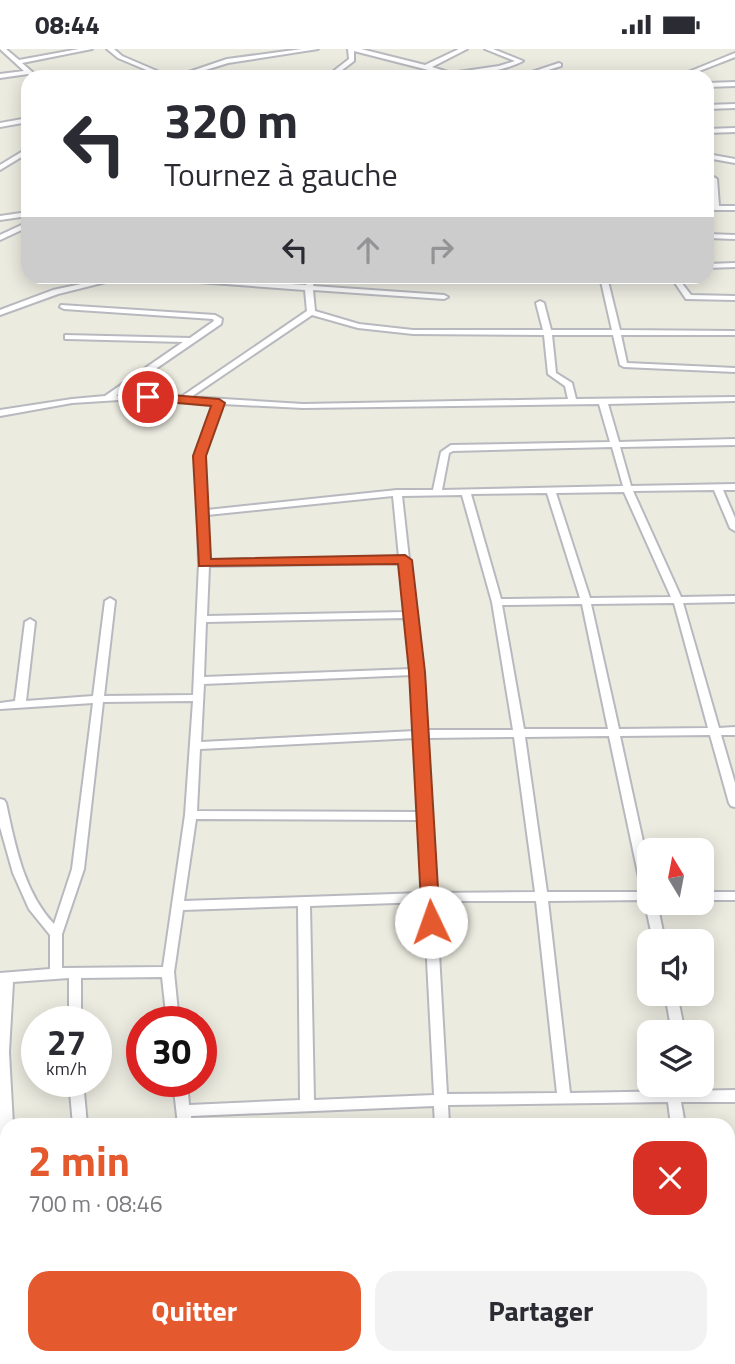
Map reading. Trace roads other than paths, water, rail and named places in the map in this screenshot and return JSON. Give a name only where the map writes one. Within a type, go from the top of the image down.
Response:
[{"type":"street","points":[[3,49],[26,70]]},
{"type":"street","points":[[17,62],[89,49]]},
{"type":"street","points":[[110,49],[120,57],[151,70]]},
{"type":"street","points":[[227,61],[232,49]]},
{"type":"street","points":[[199,70],[227,61],[314,49]]},
{"type":"street","points":[[352,60],[352,49],[437,70]]},
{"type":"street","points":[[427,67],[464,49]]},
{"type":"street","points":[[487,70],[520,61],[488,49]]},
{"type":"street","points":[[338,70],[352,60],[370,54]]},
{"type":"street","points":[[697,70],[735,55]]},
{"type":"street","points":[[543,70],[559,65]]},
{"type":"street","points":[[0,76],[21,73]]},
{"type":"street","points":[[714,85],[733,86]]},
{"type":"street","points":[[714,107],[735,106]]},
{"type":"street","points":[[0,125],[21,121]]},
{"type":"street","points":[[714,131],[735,130]]},
{"type":"street","points":[[0,168],[21,154]]},
{"type":"street","points":[[714,157],[735,161]]},
{"type":"street","points":[[714,207],[735,208]]},
{"type":"street","points":[[0,218],[21,215]]},
{"type":"street","points":[[0,238],[21,228]]},
{"type":"street","points":[[714,236],[735,237]]},
{"type":"street","points":[[714,266],[735,265]]},
{"type":"street","points":[[0,313],[56,292],[91,284]]},
{"type":"street","points":[[254,284],[444,297]]},
{"type":"street","points":[[310,284],[312,312]]},
{"type":"street","points":[[606,284],[623,363],[627,366],[735,370]]},
{"type":"street","points":[[679,284],[688,297],[735,298]]},
{"type":"street","points":[[540,303],[548,333],[552,374],[569,385],[573,402]]},
{"type":"street","points":[[64,307],[218,319],[218,322],[107,398]]},
{"type":"street","points":[[312,312],[329,319],[384,330],[735,333]]},
{"type":"street","points":[[183,399],[312,312]]},
{"type":"street","points":[[68,337],[190,340]]},
{"type":"street","points":[[0,413],[107,398],[316,406],[735,399]]},
{"type":"street","points":[[604,402],[628,490],[678,601],[735,803]]},
{"type":"street","points":[[171,1006],[168,972],[191,815],[198,698],[204,563],[200,456],[219,403]]},
{"type":"street","points":[[437,492],[446,450],[735,442]]},
{"type":"street","points":[[717,487],[735,527]]},
{"type":"street","points":[[202,513],[397,493],[735,487]]},
{"type":"street","points":[[551,492],[586,602],[637,840]]},
{"type":"street","points":[[397,493],[417,672],[441,1118]]},
{"type":"street","points":[[466,493],[497,602],[519,733],[542,897],[564,1098]]},
{"type":"street","points":[[204,563],[405,560]]},
{"type":"street","points":[[497,602],[735,599]]},
{"type":"street","points":[[56,973],[56,934],[78,869],[110,601]]},
{"type":"street","points":[[201,619],[412,615]]},
{"type":"street","points":[[20,705],[30,622]]},
{"type":"street","points":[[198,681],[417,672]]},
{"type":"street","points":[[1,709],[98,699],[198,698]]},
{"type":"street","points":[[194,746],[420,734],[735,731]]},
{"type":"street","points":[[0,803],[26,897],[40,919],[56,934]]},
{"type":"street","points":[[191,815],[426,816]]},
{"type":"street","points":[[179,906],[429,897],[637,896]]},
{"type":"street","points":[[714,896],[735,896]]},
{"type":"street","points":[[304,901],[307,1106]]},
{"type":"street","points":[[6,1118],[2,1052],[3,979],[56,973],[168,972]]},
{"type":"street","points":[[75,973],[75,1006]]},
{"type":"street","points":[[714,1094],[735,1096]]},
{"type":"street","points":[[77,1097],[79,1118]]},
{"type":"street","points":[[182,1097],[184,1118],[307,1106],[440,1100],[674,1097],[677,1118]]}]
